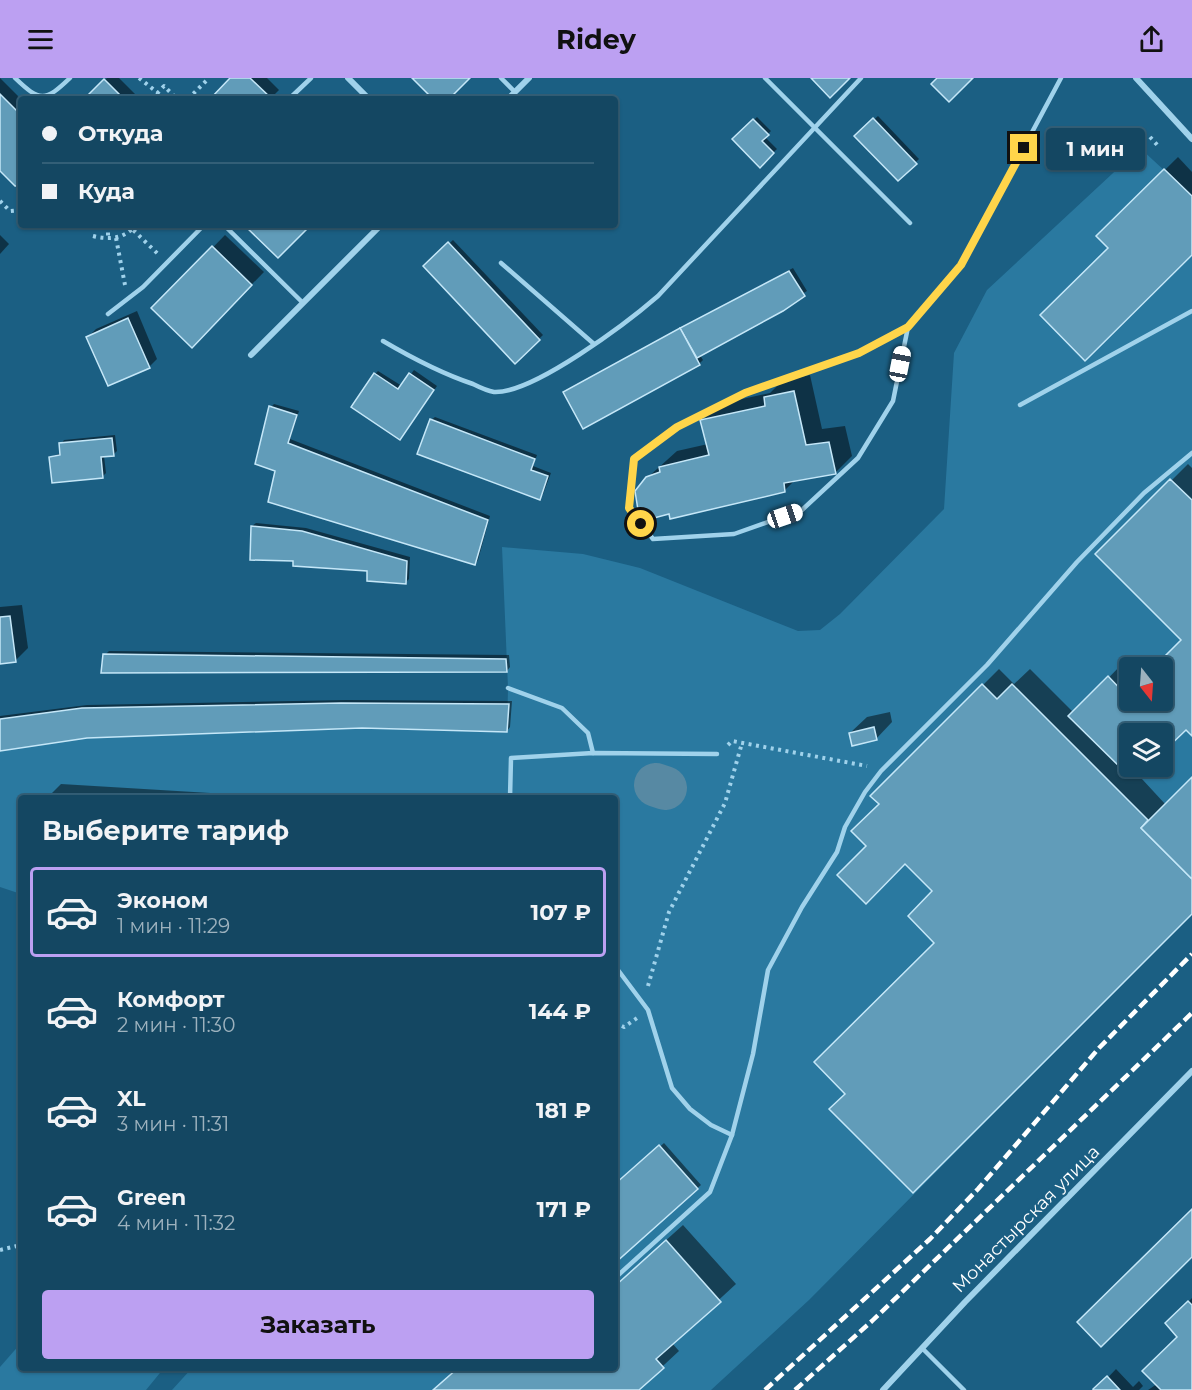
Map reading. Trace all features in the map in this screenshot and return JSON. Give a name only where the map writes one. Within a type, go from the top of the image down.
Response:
[{"type":"street","points":[[348,78],[366,96]]},
{"type":"street","points":[[511,96],[529,78]]},
{"type":"street","points":[[1136,78],[1192,139]]},
{"type":"street","points":[[251,355],[378,228]]},
{"type":"street","name":"Монастырская улица","points":[[883,1390],[1192,1071]]},
{"type":"lane","points":[[15,78],[31,94],[36,96]]},
{"type":"lane","points":[[43,96],[54,93],[70,78]]},
{"type":"lane","points":[[292,96],[310,78]]},
{"type":"lane","points":[[501,78],[515,92]]},
{"type":"lane","points":[[765,78],[910,223]]},
{"type":"lane","points":[[383,341],[432,370],[494,392],[516,389],[552,370],[633,318],[658,296],[861,78]]},
{"type":"lane","points":[[908,327],[893,401],[858,458],[802,510],[734,534],[653,540],[629,508],[634,459],[677,427],[745,393],[859,353],[908,327],[961,265],[1061,78]]},
{"type":"lane","points":[[108,314],[167,263],[201,228]]},
{"type":"lane","points":[[227,228],[303,303]]},
{"type":"lane","points":[[501,263],[594,344]]},
{"type":"lane","points":[[1020,405],[1192,311]]},
{"type":"lane","points":[[618,1275],[710,1192],[732,1135],[753,1054],[768,970],[802,907],[837,852],[845,827],[865,792],[881,771],[987,665],[1077,562],[1144,493],[1192,453]]},
{"type":"lane","points":[[508,688],[562,708],[588,733],[593,753]]},
{"type":"lane","points":[[510,795],[511,758],[593,753],[717,754]]},
{"type":"lane","points":[[618,970],[648,1010],[672,1088],[690,1109],[711,1125],[732,1135]]},
{"type":"lane","points":[[922,1348],[964,1390]]},
{"type":"path","points":[[139,78],[158,93]]},
{"type":"path","points":[[191,96],[209,78]]},
{"type":"path","points":[[155,96],[164,86],[174,96]]},
{"type":"path","points":[[1150,137],[1160,148]]},
{"type":"path","points":[[0,201],[10,211],[18,210]]},
{"type":"path","points":[[108,228],[108,239]]},
{"type":"path","points":[[93,236],[116,238],[132,228]]},
{"type":"path","points":[[135,228],[167,263]]},
{"type":"path","points":[[116,238],[128,299]]},
{"type":"path","points":[[717,754],[732,741],[863,765],[881,771]]},
{"type":"path","points":[[648,1010],[648,982],[669,912],[725,803],[742,743]]},
{"type":"path","points":[[0,1250],[18,1246]]},
{"type":"shaded area","points":[[1140,148],[1192,196],[1192,914],[809,1300],[711,1390],[172,1390],[189,1371],[618,1371],[618,795],[18,795],[18,893],[0,887],[0,751],[87,738],[362,728],[507,732],[508,688],[502,547],[583,554],[640,568],[798,631],[820,630],[840,614],[944,509],[954,353],[987,290]]},
{"type":"shaded area","points":[[18,1346],[18,1371],[162,1371],[146,1390],[0,1390],[0,1367]]},
{"type":"building","points":[[230,78],[250,78],[269,96],[213,96]]},
{"type":"building","points":[[412,78],[470,78],[452,96],[430,96]]},
{"type":"building","points":[[811,78],[850,78],[830,98]]},
{"type":"building","points":[[937,78],[973,78],[949,102],[931,84]]},
{"type":"building","points":[[104,79],[121,96],[87,96]]},
{"type":"building","points":[[0,94],[18,112],[18,186],[15,186],[0,171]]},
{"type":"building","points":[[873,118],[917,164],[898,181],[854,136]]},
{"type":"building","points":[[753,119],[769,135],[762,141],[774,153],[760,168],[732,139]]},
{"type":"building","points":[[1164,169],[1192,196],[1192,255],[1085,361],[1040,315],[1108,248],[1096,236]]},
{"type":"building","points":[[247,228],[308,228],[278,258]]},
{"type":"building","points":[[448,242],[540,340],[515,364],[423,266]]},
{"type":"building","points":[[212,246],[252,285],[192,348],[151,308]]},
{"type":"building","points":[[789,271],[805,296],[783,311],[697,358],[680,328]]},
{"type":"building","points":[[128,318],[150,368],[108,386],[86,337]]},
{"type":"building","points":[[680,328],[700,365],[583,429],[563,392]]},
{"type":"building","points":[[374,373],[398,389],[409,373],[434,390],[400,440],[351,407]]},
{"type":"building","points":[[794,391],[806,445],[829,442],[836,474],[784,483],[785,492],[670,519],[669,514],[654,518],[638,510],[635,491],[646,477],[660,472],[659,467],[709,455],[700,420],[765,406],[764,397]]},
{"type":"building","points":[[269,406],[297,415],[288,443],[488,520],[475,565],[268,502],[275,471],[255,464]]},
{"type":"building","points":[[430,419],[535,459],[531,470],[548,476],[540,500],[417,454]]},
{"type":"building","points":[[112,438],[114,456],[101,457],[103,478],[52,483],[49,457],[60,455],[59,443]]},
{"type":"building","points":[[1170,479],[1192,500],[1192,736],[1186,730],[1173,742],[1173,723],[1119,723],[1119,766],[1068,716],[1108,676],[1119,688],[1119,711],[1173,711],[1173,657],[1164,657],[1181,640],[1095,554]]},
{"type":"building","points":[[251,526],[302,531],[407,561],[406,584],[367,581],[367,571],[293,566],[293,561],[250,560]]},
{"type":"building","points":[[10,616],[16,662],[0,664],[0,617]]},
{"type":"building","points":[[103,654],[506,659],[507,672],[101,673]]},
{"type":"building","points":[[982,684],[997,699],[1012,684],[1148,820],[1141,828],[1192,879],[1192,914],[913,1193],[829,1109],[845,1094],[814,1062],[934,943],[908,916],[932,891],[905,864],[866,904],[837,875],[866,846],[851,831],[879,804],[870,796]]},
{"type":"building","points":[[341,703],[509,704],[507,732],[362,728],[87,738],[0,751],[0,719],[82,708]]},
{"type":"building","points":[[874,727],[877,740],[852,746],[849,733]]},
{"type":"building","points":[[1192,777],[1192,879],[1141,828]]},
{"type":"building","points":[[659,1145],[698,1189],[618,1260],[618,1181]]},
{"type":"building","points":[[1192,1209],[1192,1257],[1101,1347],[1077,1322]]},
{"type":"building","points":[[666,1240],[721,1302],[656,1359],[664,1368],[639,1390],[433,1390],[455,1371],[618,1371],[618,1283]]},
{"type":"building","points":[[1188,1301],[1192,1305],[1192,1390],[1161,1390],[1142,1371],[1177,1337],[1165,1323]]},
{"type":"building","points":[[1107,1376],[1120,1390],[1093,1390],[1093,1389]]},
{"type":"waterway","points":[[656,785],[665,788]]},
{"type":"railway","points":[[765,1390],[930,1239],[978,1189],[1099,1048],[1192,954]]},
{"type":"railway","points":[[795,1390],[872,1321],[1192,1013]]},
{"type":"route","points":[[641,524],[629,508],[634,459],[677,427],[745,393],[859,353],[908,327],[961,265],[1024,148]]}]
